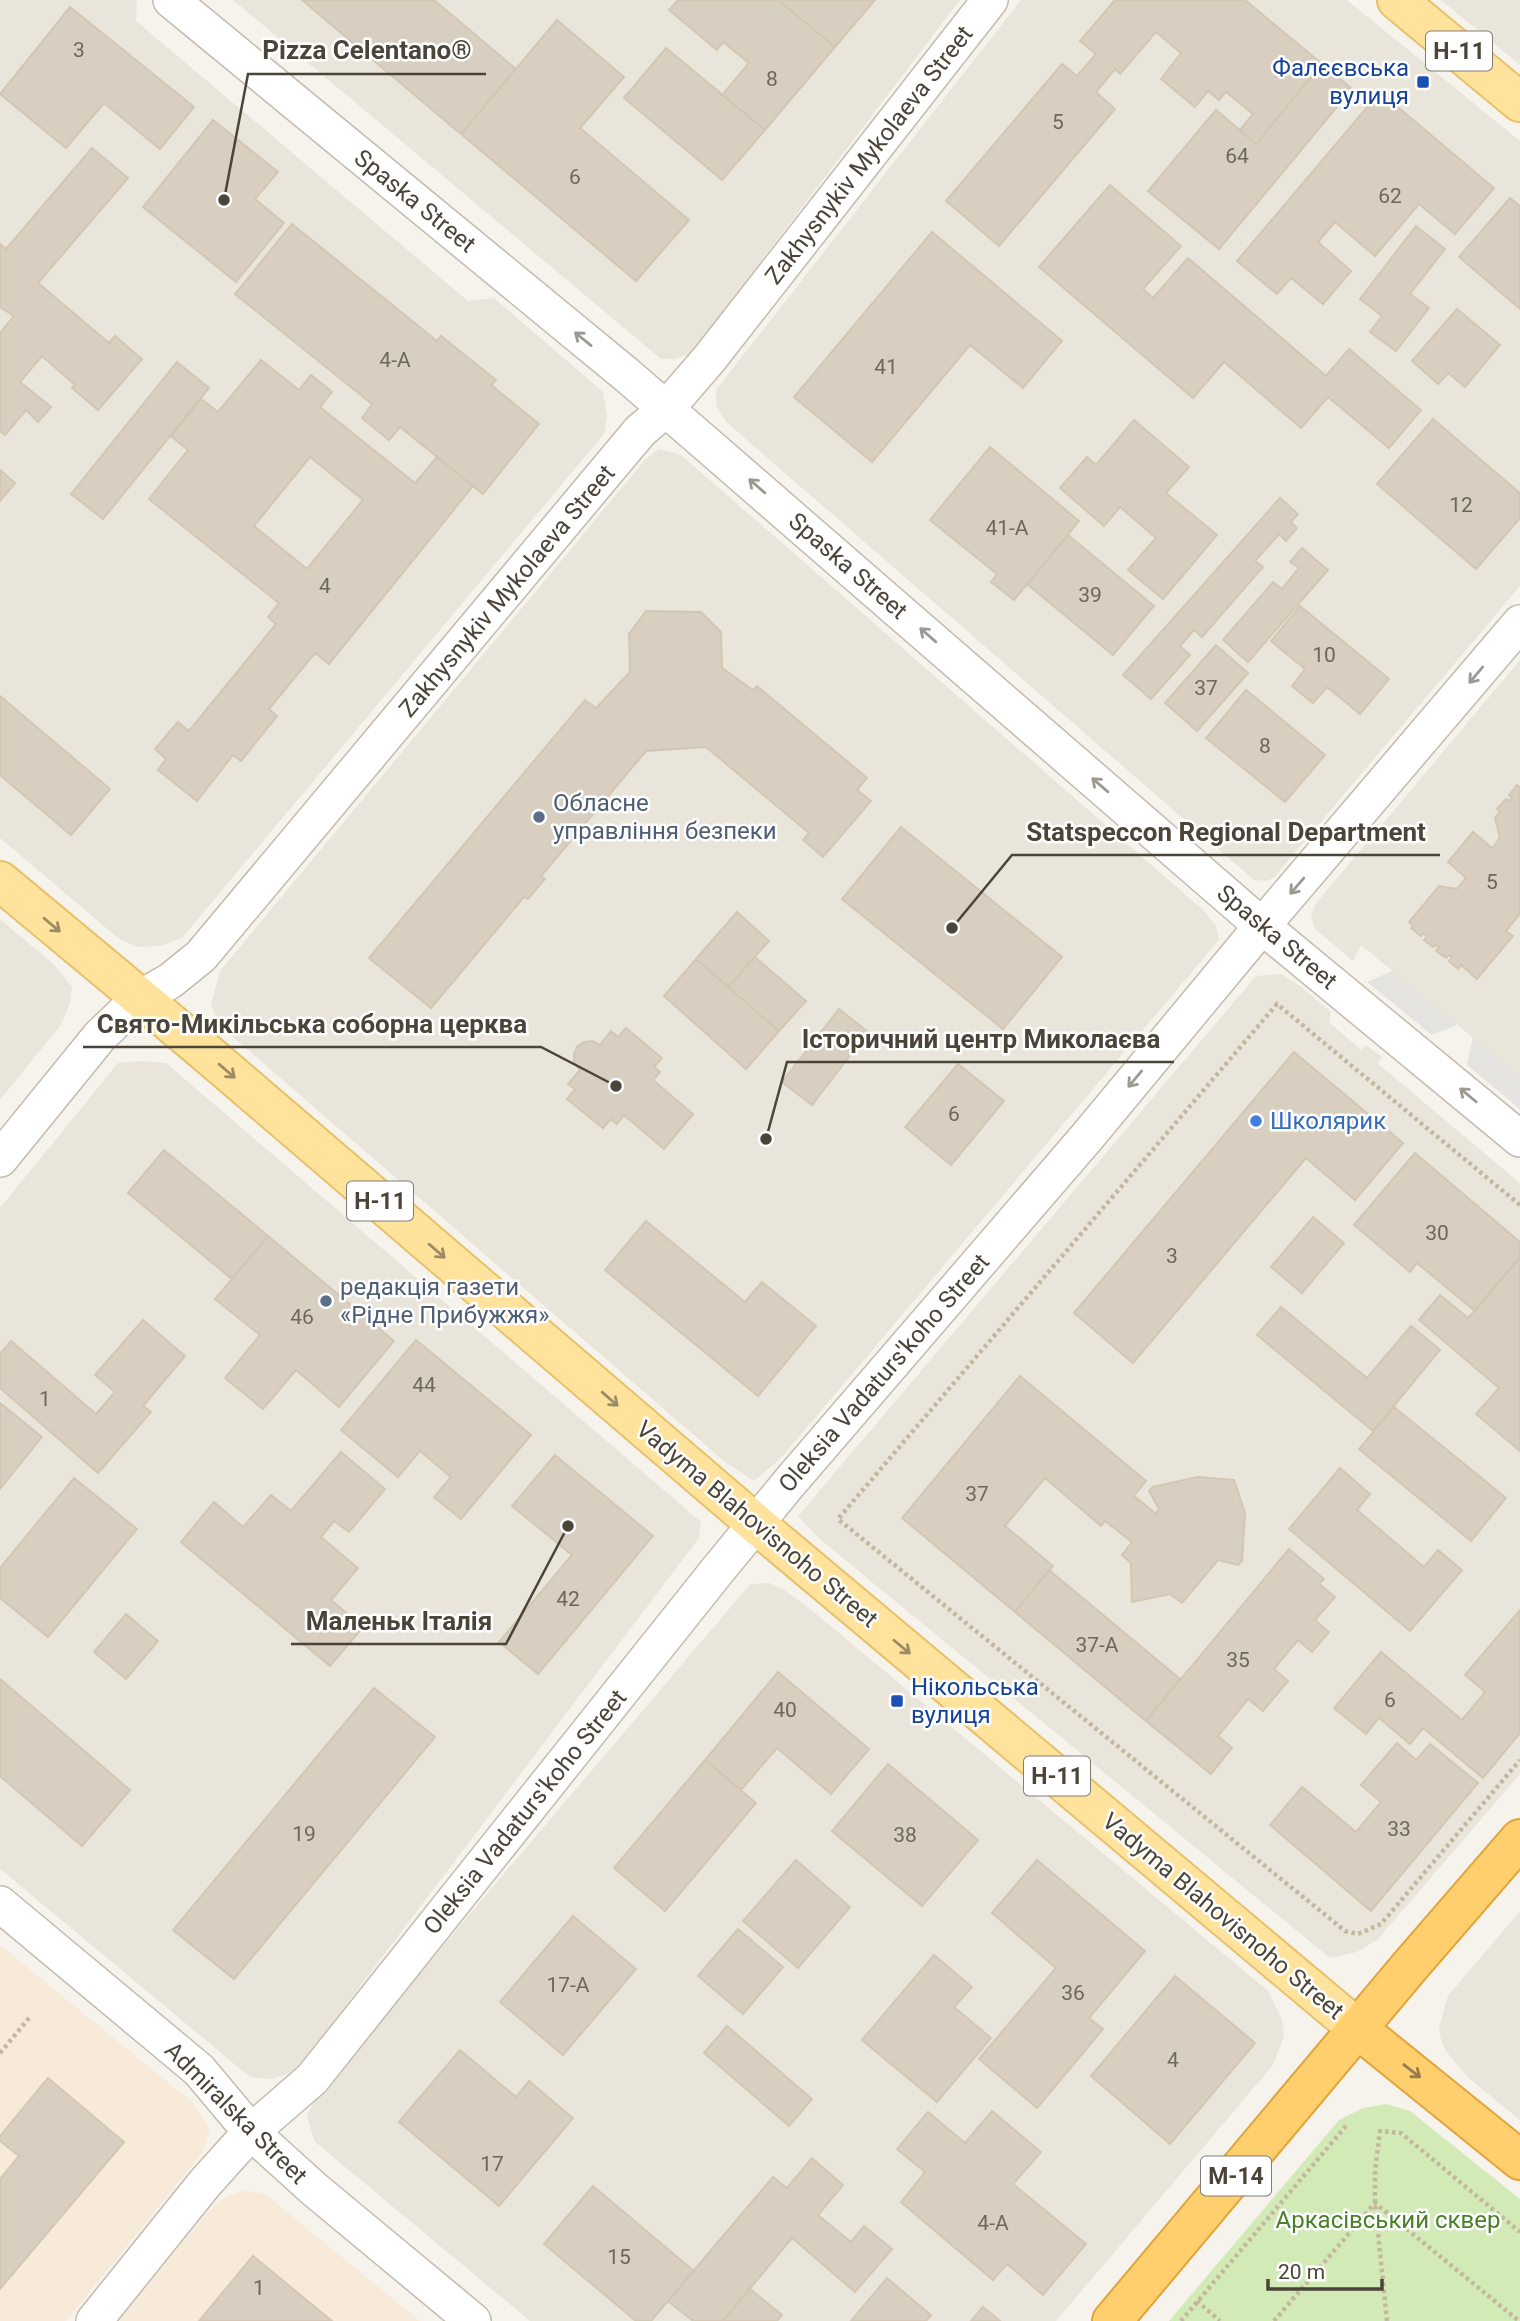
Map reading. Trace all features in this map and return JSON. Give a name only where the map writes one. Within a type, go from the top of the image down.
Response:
[{"type":"highway","name":"М-14","points":[[1112,2321],[1520,1839]]},
{"type":"highway","name":"Vadyma Blahovisnoho Street","points":[[1358,2029],[1520,2160]]},
{"type":"main road","name":"Н-11","points":[[1397,0],[1520,102]]},
{"type":"main road","name":"Vadyma Blahovisnoho Street","points":[[0,881],[756,1524],[1358,2029]]},
{"type":"street","name":"Spaska Street","points":[[171,0],[666,409],[1262,926],[1520,1139]]},
{"type":"street","name":"Zakhysnykiv Mykolaeva Street","points":[[0,1158],[100,1037],[140,998],[170,982],[201,956],[640,431],[666,409],[710,358],[990,0]]},
{"type":"street","name":"Oleksia Vadaturs'koho Street","points":[[94,2321],[205,2183],[251,2132],[312,2079],[756,1524],[914,1336],[1087,1137],[1262,926],[1520,623]]},
{"type":"street","name":"Admiralska Street","points":[[0,1904],[199,2070],[251,2132],[313,2189],[473,2321]]},
{"type":"path","points":[[1520,1205],[1277,1004],[838,1520],[1345,1931],[1358,1934],[1381,1924],[1520,1760]]},
{"type":"path","points":[[0,2053],[29,2018]]},
{"type":"path","points":[[1181,2321],[1346,2126]]},
{"type":"path","points":[[1387,2321],[1375,2203],[1375,2171],[1380,2132],[1401,2133],[1520,2232]]},
{"type":"path","points":[[1274,2321],[1375,2203]]},
{"type":"path","points":[[1375,2203],[1519,2321]]},
{"type":"path","points":[[1197,2301],[1220,2321]]},
{"type":"shaded area","points":[[0,0],[137,0],[136,21],[468,301],[494,298],[603,392],[607,416],[604,434],[182,938],[160,946],[137,947],[118,938],[0,838]]},
{"type":"shaded area","points":[[233,0],[960,0],[691,353],[676,359],[661,359]]},
{"type":"shaded area","points":[[1021,0],[1347,0],[1520,141],[1520,586],[1268,881],[1254,880],[726,422],[716,405],[716,390]]},
{"type":"shaded area","points":[[1441,0],[1520,0],[1520,65]]},
{"type":"shaded area","points":[[659,449],[681,455],[1203,910],[1216,925],[1219,940],[781,1458],[754,1481],[724,1461],[220,1026],[211,1005],[220,971],[645,460]]},
{"type":"shaded area","points":[[1520,660],[1520,1077],[1361,945],[1353,961],[1315,929],[1311,917],[1315,905],[1323,895]]},
{"type":"shaded area","points":[[0,919],[53,964],[72,987],[70,1004],[60,1026],[0,1100]]},
{"type":"shaded area","points":[[1392,971],[1457,1025],[1432,1035],[1367,982]]},
{"type":"shaded area","points":[[1281,974],[1331,1012],[1329,1022],[1361,1050],[1366,1045],[1382,1057],[1377,1063],[1520,1183],[1520,1774],[1378,1939],[1357,1952],[1330,1958],[822,1541],[798,1516],[1256,976]]},
{"type":"shaded area","points":[[1473,1037],[1520,1077],[1520,1109],[1467,1065]]},
{"type":"shaded area","points":[[118,1063],[166,1063],[701,1522],[699,1538],[296,2071],[271,2079],[250,2077],[0,1869],[0,1208]]},
{"type":"shaded area","points":[[769,1583],[783,1589],[814,1612],[1268,1991],[1282,2019],[1284,2036],[1273,2065],[1056,2321],[530,2321],[314,2141],[307,2114],[322,2088],[751,1584]]},
{"type":"shaded area","points":[[1520,1911],[1520,2120],[1466,2076],[1446,2051],[1439,2027],[1448,1996]]},
{"type":"shaded area","points":[[0,1945],[192,2102],[210,2129],[203,2152],[66,2321],[0,2321]]},
{"type":"shaded area","points":[[244,2190],[265,2194],[420,2321],[117,2321],[208,2212],[222,2199]]},
{"type":"green space","name":"Аркасівський сквер","points":[[1386,2104],[1410,2111],[1520,2199],[1520,2321],[1169,2321],[1339,2120],[1363,2108]]},
{"type":"building","points":[[302,0],[434,0],[516,69],[461,134]]},
{"type":"building","points":[[678,0],[778,0],[835,47],[765,130],[722,95],[749,63],[723,42],[717,50],[669,10]]},
{"type":"building","points":[[778,0],[875,0],[835,47]]},
{"type":"building","points":[[1115,0],[1245,0],[1322,64],[1256,144],[1240,130],[1253,114],[1226,92],[1219,100],[1208,91],[1195,107],[1161,79],[1181,53],[1156,32],[1120,74],[1115,69],[1096,92],[1115,109],[999,246],[946,201],[1062,64],[1077,76],[1096,54],[1080,41]]},
{"type":"building","points":[[70,7],[194,107],[160,149],[104,103],[66,148],[0,94]]},
{"type":"building","points":[[557,20],[624,77],[580,128],[689,220],[636,281],[461,134]]},
{"type":"building","points":[[666,48],[765,130],[722,180],[624,98]]},
{"type":"building","points":[[1322,64],[1352,89],[1219,249],[1148,191],[1216,110],[1256,144]]},
{"type":"building","points":[[1380,92],[1494,188],[1455,234],[1419,204],[1375,256],[1335,222],[1318,242],[1351,271],[1323,304],[1291,278],[1277,294],[1237,261]]},
{"type":"building","points":[[213,120],[278,172],[255,199],[284,223],[236,282],[143,207]]},
{"type":"building","points":[[92,148],[128,178],[38,283],[109,343],[115,336],[142,359],[98,410],[72,388],[75,385],[42,356],[20,382],[51,407],[38,422],[26,410],[5,435],[0,431],[0,333],[14,316],[0,307],[0,244],[6,249]]},
{"type":"building","points":[[1110,185],[1181,246],[1143,289],[1153,298],[1188,258],[1326,376],[1349,349],[1421,410],[1389,448],[1328,397],[1301,428],[1224,362],[1193,398],[1039,267]]},
{"type":"building","points":[[1510,198],[1520,206],[1520,309],[1459,257]]},
{"type":"building","points":[[292,224],[437,341],[441,336],[496,380],[491,385],[539,424],[483,494],[400,427],[389,440],[362,418],[372,404],[235,294]]},
{"type":"building","points":[[1416,226],[1445,249],[1410,294],[1429,308],[1396,351],[1370,332],[1382,316],[1360,299]]},
{"type":"building","points":[[932,232],[1062,341],[1023,388],[970,345],[872,462],[794,397]]},
{"type":"building","points":[[1457,309],[1500,345],[1465,387],[1448,373],[1438,384],[1412,361]]},
{"type":"building","points":[[261,360],[299,390],[311,375],[332,392],[320,407],[415,483],[437,457],[473,486],[329,664],[315,653],[269,709],[277,716],[241,761],[233,755],[197,801],[158,770],[166,759],[155,749],[178,722],[189,731],[276,624],[268,617],[279,603],[149,499],[188,450],[171,436],[201,399],[218,412]],"holes":[[[310,457],[363,500],[307,569],[254,526]]]},
{"type":"building","points":[[177,362],[209,388],[103,519],[71,494]]},
{"type":"building","points":[[1433,419],[1520,493],[1520,518],[1476,569],[1377,484]]},
{"type":"building","points":[[1134,420],[1189,467],[1166,493],[1217,535],[1163,599],[1128,570],[1156,538],[1120,507],[1104,526],[1060,488],[1087,457],[1096,465]]},
{"type":"building","points":[[990,447],[1079,521],[1014,600],[991,582],[997,574],[930,520]]},
{"type":"building","points":[[0,470],[15,483],[0,501]]},
{"type":"building","points":[[1280,498],[1298,514],[1291,522],[1297,528],[1286,541],[1279,534],[1255,561],[1263,567],[1202,637],[1194,630],[1180,646],[1190,655],[1151,699],[1123,675]]},
{"type":"building","points":[[1068,535],[1154,606],[1113,655],[1027,584]]},
{"type":"building","points":[[1302,548],[1328,570],[1248,662],[1223,640],[1273,582],[1282,589],[1299,568],[1290,562]]},
{"type":"building","points":[[1300,606],[1389,679],[1360,714],[1327,687],[1313,703],[1292,686],[1305,669],[1271,641]]},
{"type":"building","name":"Обласне управління безпеки","points":[[646,611],[701,612],[721,632],[722,668],[753,690],[757,686],[867,778],[857,790],[871,801],[823,857],[803,840],[809,833],[706,747],[646,751],[541,876],[545,879],[528,899],[524,897],[431,1008],[369,958],[585,700],[596,708],[630,672],[629,634]]},
{"type":"building","points":[[1216,645],[1248,673],[1197,731],[1165,703]]},
{"type":"building","points":[[1246,690],[1325,755],[1285,802],[1206,738]]},
{"type":"building","points":[[0,696],[110,789],[71,835],[0,775]]},
{"type":"building","points":[[1517,785],[1520,787],[1520,914],[1506,931],[1513,936],[1477,979],[1461,965],[1458,969],[1449,961],[1452,957],[1449,955],[1446,958],[1436,951],[1439,947],[1433,947],[1424,940],[1427,936],[1423,933],[1421,936],[1411,928],[1413,925],[1409,922],[1439,886],[1457,889],[1466,878],[1448,862],[1473,832],[1492,848],[1500,838],[1495,818],[1500,812],[1497,809],[1506,799],[1510,801],[1512,798],[1509,795]]},
{"type":"building","points":[[901,827],[1062,957],[1003,1029],[842,899]]},
{"type":"building","points":[[737,912],[769,941],[728,987],[696,959]]},
{"type":"building","points":[[755,957],[806,1001],[779,1031],[728,987]]},
{"type":"building","points":[[696,959],[779,1031],[746,1069],[664,996]]},
{"type":"building","points":[[839,1009],[868,1032],[812,1105],[782,1082]]},
{"type":"building","points":[[626,1028],[662,1058],[654,1067],[660,1072],[653,1080],[693,1114],[664,1149],[624,1115],[617,1124],[611,1119],[603,1128],[567,1099],[575,1089],[568,1084],[580,1070],[574,1063],[577,1047],[584,1042],[593,1041],[600,1045],[611,1031],[618,1037]]},
{"type":"building","points":[[1294,1052],[1403,1143],[1355,1200],[1306,1158],[1133,1363],[1074,1313]]},
{"type":"building","points":[[958,1064],[1004,1101],[951,1165],[905,1127]]},
{"type":"building","points":[[164,1150],[268,1236],[232,1279],[128,1193]]},
{"type":"building","points":[[1415,1153],[1520,1242],[1520,1257],[1475,1311],[1417,1263],[1410,1272],[1354,1225]]},
{"type":"building","points":[[1313,1217],[1344,1243],[1302,1293],[1271,1267]]},
{"type":"building","points":[[646,1221],[745,1302],[762,1282],[816,1326],[758,1396],[605,1270]]},
{"type":"building","points":[[268,1236],[394,1341],[339,1407],[296,1370],[263,1409],[225,1378],[260,1335],[215,1299]]},
{"type":"building","points":[[1520,1257],[1520,1451],[1476,1414],[1499,1388],[1419,1320],[1440,1295],[1468,1318]]},
{"type":"building","points":[[1281,1307],[1367,1378],[1411,1326],[1440,1350],[1373,1431],[1257,1335]]},
{"type":"building","points":[[143,1320],[185,1356],[143,1406],[151,1412],[98,1473],[0,1388],[0,1354],[11,1341],[96,1414],[115,1392],[95,1375]]},
{"type":"building","points":[[416,1340],[531,1435],[461,1519],[434,1497],[451,1477],[420,1451],[398,1477],[341,1430]]},
{"type":"building","points":[[1020,1376],[1146,1481],[1134,1496],[1156,1514],[1159,1509],[1149,1491],[1153,1487],[1198,1477],[1234,1480],[1245,1513],[1242,1561],[1238,1565],[1218,1560],[1182,1603],[1170,1594],[1132,1602],[1131,1563],[1122,1555],[1132,1542],[1105,1521],[1101,1526],[1045,1478],[1005,1526],[1053,1566],[1015,1612],[902,1518]]},
{"type":"building","points":[[0,1403],[42,1437],[0,1489]]},
{"type":"building","points":[[1394,1407],[1506,1498],[1471,1541],[1359,1449]]},
{"type":"building","points":[[341,1452],[385,1489],[349,1532],[334,1521],[321,1537],[358,1568],[331,1600],[363,1627],[330,1666],[181,1542],[214,1502],[243,1527],[271,1495],[291,1511]]},
{"type":"building","points":[[555,1455],[653,1536],[538,1674],[499,1642],[572,1555],[512,1506]]},
{"type":"building","points":[[1340,1468],[1370,1494],[1357,1510],[1424,1567],[1438,1550],[1462,1570],[1410,1631],[1289,1529]]},
{"type":"building","points":[[74,1478],[137,1529],[48,1637],[0,1598],[0,1568]]},
{"type":"building","points":[[1289,1549],[1324,1579],[1319,1584],[1335,1597],[1315,1620],[1329,1632],[1312,1652],[1298,1640],[1274,1669],[1288,1681],[1263,1711],[1248,1699],[1218,1736],[1232,1748],[1211,1774],[1146,1721]]},
{"type":"building","points":[[1049,1570],[1180,1679],[1146,1721],[1015,1612]]},
{"type":"building","points":[[1520,1610],[1520,1733],[1483,1778],[1423,1728],[1410,1744],[1379,1718],[1366,1734],[1334,1708],[1381,1652],[1462,1720],[1485,1692],[1465,1675]]},
{"type":"building","points":[[126,1614],[158,1641],[126,1679],[94,1652]]},
{"type":"building","points":[[778,1672],[869,1749],[831,1794],[777,1748],[741,1790],[705,1760]]},
{"type":"building","points":[[0,1679],[130,1790],[82,1846],[0,1776]]},
{"type":"building","points":[[374,1688],[435,1737],[234,1979],[173,1930]]},
{"type":"building","points":[[1397,1743],[1416,1760],[1430,1744],[1478,1783],[1371,1911],[1270,1825],[1302,1787],[1356,1832],[1381,1802],[1361,1785]]},
{"type":"building","points":[[705,1760],[756,1803],[665,1911],[614,1868]]},
{"type":"building","points":[[888,1764],[978,1840],[922,1906],[832,1831]]},
{"type":"building","points":[[796,1860],[850,1907],[798,1968],[743,1921]]},
{"type":"building","points":[[1037,1860],[1145,1951],[1089,2018],[1103,2029],[1037,2108],[979,2059],[1056,1968],[992,1913]]},
{"type":"building","points":[[573,1916],[636,1969],[563,2055],[500,2002]]},
{"type":"building","points":[[738,1929],[783,1967],[743,2014],[698,1976]]},
{"type":"building","points":[[934,1955],[972,1987],[954,2007],[991,2038],[937,2102],[862,2040]]},
{"type":"building","points":[[1175,1976],[1255,2043],[1170,2144],[1091,2076]]},
{"type":"building","points":[[727,2026],[812,2099],[789,2126],[704,2053]]},
{"type":"building","points":[[460,2050],[516,2097],[529,2081],[573,2118],[499,2206],[399,2122]]},
{"type":"building","points":[[48,2078],[124,2142],[0,2289],[0,2179],[19,2156],[0,2141],[0,2136]]},
{"type":"building","points":[[992,2111],[1041,2152],[1013,2184],[1086,2244],[1043,2295],[1007,2264],[993,2280],[901,2202],[925,2172],[897,2149],[928,2112],[965,2143]]},
{"type":"building","points":[[812,2158],[843,2185],[818,2215],[851,2242],[864,2226],[892,2249],[855,2292],[792,2238],[723,2321],[693,2321],[668,2301],[773,2177],[787,2188]]},
{"type":"building","points":[[593,2186],[694,2271],[651,2321],[636,2321],[544,2244]]},
{"type":"building","points":[[253,2256],[332,2321],[199,2321]]},
{"type":"building","points":[[887,2278],[931,2315],[926,2321],[851,2321]]},
{"type":"building","points":[[750,2289],[782,2315],[777,2321],[723,2321]]},
{"type":"building","points":[[983,2307],[1000,2321],[971,2321]]},
{"type":"place","name":"Фалєєвська вулиця","points":[[1423,82]]},
{"type":"place","name":"Pizza Celentano®","points":[[224,200]]},
{"type":"place","name":"Обласне управління безпеки","points":[[539,817]]},
{"type":"place","name":"Statspeccon Regional Department","points":[[952,928]]},
{"type":"place","name":"Свято-Микільська соборна церква","points":[[616,1086]]},
{"type":"place","name":"Школярик","points":[[1256,1121]]},
{"type":"place","name":"Історичний центр Миколаєва","points":[[766,1139]]},
{"type":"place","name":"редакція газети «Рідне Прибужжя»","points":[[326,1301]]},
{"type":"place","name":"Маленьк Італія","points":[[568,1526]]},
{"type":"place","name":"Нікольська вулиця","points":[[897,1701]]}]
